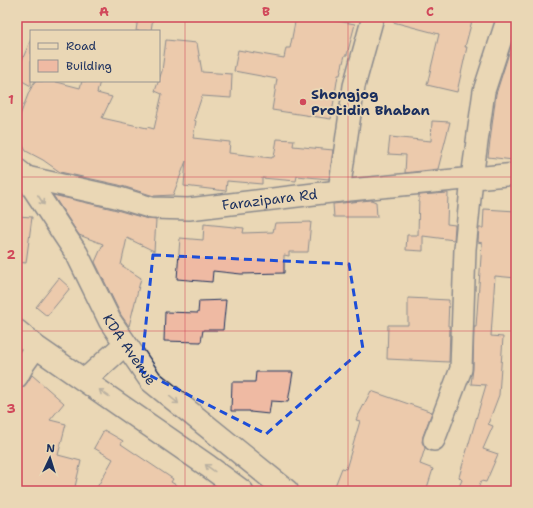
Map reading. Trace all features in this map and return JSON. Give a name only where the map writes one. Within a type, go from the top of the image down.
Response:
[{"type":"main road","name":"KDA Avenue","points":[[22,173],[77,254],[110,321],[150,381],[287,491]]},
{"type":"main road","points":[[17,331],[36,347],[242,491]]},
{"type":"main road","points":[[85,380],[125,344]]},
{"type":"street","points":[[339,191],[354,86],[373,17]]},
{"type":"street","points":[[434,440],[461,369],[465,249],[472,178],[484,91],[508,17]]},
{"type":"street","name":"Farazipara Rd","points":[[22,173],[116,197],[152,208],[189,209],[339,191],[516,174]]},
{"type":"street","points":[[17,377],[36,347]]},
{"type":"highlighted area","points":[[153,255],[349,264],[363,349],[266,434],[141,371]]},
{"type":"building","points":[[138,17],[153,17],[151,30],[136,30]]},
{"type":"building","points":[[296,17],[315,17],[355,24],[347,55],[345,55],[340,75],[338,75],[331,119],[272,110],[277,79],[234,71],[238,50],[284,58],[286,48],[290,48]]},
{"type":"building","points":[[393,17],[473,17],[465,47],[467,47],[457,92],[427,85],[439,34],[393,22]]},
{"type":"building","points":[[516,31],[516,130],[513,160],[488,157],[496,94]]},
{"type":"building","points":[[166,40],[197,43],[202,72],[232,74],[231,98],[202,96],[194,120],[196,121],[193,138],[230,142],[229,153],[272,158],[274,157],[277,139],[294,140],[293,146],[333,150],[329,179],[297,176],[296,181],[262,178],[262,184],[227,181],[226,191],[184,186],[186,161],[173,195],[154,196],[119,185],[60,172],[43,160],[26,151],[17,135],[17,123],[34,82],[57,82],[80,88],[82,82],[100,82],[97,93],[112,97],[102,118],[154,129],[162,94],[155,91],[158,82],[160,82]]},
{"type":"building","points":[[30,41],[31,86],[17,78],[17,72]]},
{"type":"building","points":[[432,121],[450,122],[438,169],[405,173],[406,155],[388,154],[390,137],[431,141]]},
{"type":"building","points":[[448,193],[447,224],[455,225],[454,240],[423,236],[423,251],[406,250],[407,235],[418,235],[419,195]]},
{"type":"building","points":[[53,195],[156,220],[154,251],[127,238],[121,265],[141,278],[129,326],[121,315],[95,262],[103,244],[79,235]]},
{"type":"building","points":[[371,200],[376,202],[377,217],[334,217],[333,204]]},
{"type":"building","points":[[484,209],[516,211],[513,259],[516,259],[516,278],[495,276],[491,336],[503,337],[499,395],[488,424],[493,426],[483,449],[498,454],[486,482],[481,481],[477,491],[457,491],[462,480],[459,477],[486,385],[471,384],[473,369],[474,327],[476,327],[482,243],[478,242],[479,228],[483,228]]},
{"type":"building","points":[[17,216],[32,217],[26,263],[17,262]]},
{"type":"building","points":[[311,222],[308,252],[289,252],[289,256],[284,255],[284,273],[241,274],[213,271],[212,282],[177,279],[180,238],[203,240],[204,224],[244,228],[243,233],[273,232],[275,223]]},
{"type":"building","points":[[59,278],[70,288],[47,316],[36,307]]},
{"type":"building","points":[[408,298],[449,300],[449,362],[387,359],[388,325],[408,325]]},
{"type":"building","points":[[226,300],[223,330],[203,330],[201,342],[164,341],[165,312],[198,313],[199,301]]},
{"type":"building","points":[[256,372],[293,372],[288,402],[271,401],[269,414],[250,411],[231,411],[232,382],[255,382]]},
{"type":"building","points":[[32,375],[64,403],[50,420],[66,424],[58,455],[81,461],[74,491],[17,491],[17,391],[27,383]]},
{"type":"building","points":[[371,391],[432,412],[423,436],[422,442],[425,448],[420,464],[433,469],[426,491],[333,491],[342,468],[346,469],[360,421],[356,420]]},
{"type":"building","points":[[104,430],[123,441],[121,444],[173,479],[171,482],[186,491],[95,491],[113,459],[94,448]]},
{"type":"place","name":"Shongjog Protidin Bhaban","points":[[303,102]]}]
